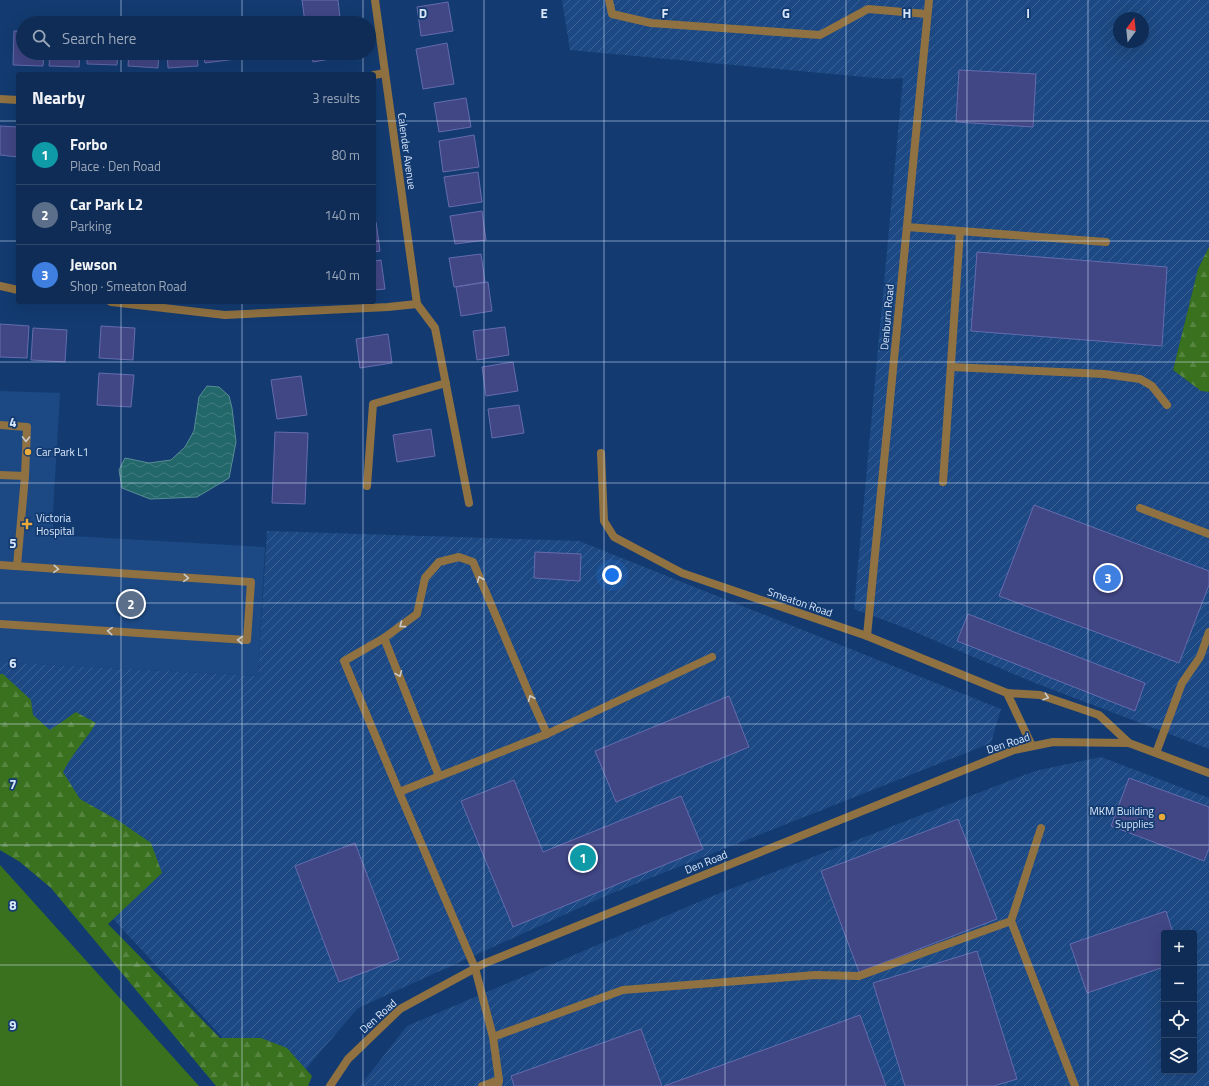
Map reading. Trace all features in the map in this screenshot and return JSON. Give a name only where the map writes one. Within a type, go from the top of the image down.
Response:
[{"type":"street","name":"Calender Avenue","points":[[375,0],[417,304]]},
{"type":"street","points":[[608,0],[612,14],[651,23],[820,35],[868,9],[927,14]]},
{"type":"street","name":"Denburn Road","points":[[867,636],[929,0]]},
{"type":"street","points":[[376,75],[385,73]]},
{"type":"street","points":[[0,99],[16,100]]},
{"type":"street","points":[[907,227],[1106,242]]},
{"type":"street","points":[[943,482],[960,231]]},
{"type":"street","points":[[0,286],[16,290]]},
{"type":"street","points":[[129,304],[225,315],[388,307],[417,304],[435,328],[469,503]]},
{"type":"street","points":[[951,367],[1104,374],[1140,379],[1152,386],[1167,405]]},
{"type":"street","points":[[367,486],[373,404],[446,383]]},
{"type":"street","points":[[0,425],[26,426],[26,476],[17,566]]},
{"type":"street","name":"Smeaton Road","points":[[601,453],[604,521],[614,537],[682,573],[867,636],[1007,693],[1040,695],[1098,715],[1129,743]]},
{"type":"street","points":[[0,474],[26,476]]},
{"type":"street","points":[[1140,508],[1209,534]]},
{"type":"street","points":[[482,1086],[498,1083],[493,1037],[475,968],[344,661],[384,638],[417,614],[425,578],[439,562],[459,557],[473,562],[547,734]]},
{"type":"street","points":[[0,565],[251,582],[247,640],[0,624]]},
{"type":"street","points":[[1156,752],[1182,683],[1200,657],[1209,632]]},
{"type":"street","points":[[384,638],[439,776]]},
{"type":"street","points":[[399,792],[547,734],[712,658]]},
{"type":"street","points":[[1007,693],[1032,746]]},
{"type":"street","name":"Den Road","points":[[330,1086],[348,1059],[400,1009],[475,968],[1014,750],[1053,742],[1129,743]]},
{"type":"street","points":[[1129,743],[1209,773]]},
{"type":"street","points":[[1041,828],[1011,921],[1075,1086]]},
{"type":"street","points":[[493,1037],[623,990],[815,975],[859,976],[1011,921]]},
{"type":"shaded area","points":[[562,0],[1209,0],[1209,247],[1198,269],[1173,370],[1201,391],[1209,392],[1209,749],[1035,683],[903,627],[854,609],[903,78],[886,79],[570,50]]},
{"type":"shaded area","name":"Victoria Hospital","points":[[0,391],[60,393],[53,535],[265,547],[258,676],[0,662]]},
{"type":"shaded area","points":[[267,531],[579,541],[1001,709],[991,743],[610,894],[358,1008],[291,1086],[267,1086],[0,796],[0,662],[258,676]]},
{"type":"shaded area","points":[[1101,757],[1209,798],[1209,1086],[360,1086],[407,1026],[720,893],[1035,771]]},
{"type":"green space","points":[[1209,247],[1209,392],[1201,391],[1173,370],[1198,269]]},
{"type":"green space","points":[[0,674],[3,674],[31,700],[33,715],[50,730],[76,712],[96,723],[63,772],[80,799],[119,821],[151,843],[162,873],[108,924],[220,1038],[261,1038],[287,1048],[312,1076],[308,1086],[216,1086],[51,888],[20,862],[0,850]]},
{"type":"green space","points":[[0,865],[199,1086],[0,1086]]},
{"type":"water","points":[[207,386],[219,387],[229,396],[232,408],[236,442],[229,478],[197,497],[150,499],[122,488],[119,470],[125,458],[149,463],[171,460],[185,447],[194,431],[199,397]]},
{"type":"building","points":[[302,0],[338,0],[340,16],[304,16]]},
{"type":"building","points":[[448,2],[453,31],[421,36],[417,7]]},
{"type":"building","points":[[14,31],[16,31],[16,60],[43,60],[43,66],[13,65]]},
{"type":"building","points":[[447,43],[454,84],[423,89],[416,49]]},
{"type":"building","points":[[49,60],[80,60],[79,67],[49,66]]},
{"type":"building","points":[[87,60],[117,60],[117,65],[87,64]]},
{"type":"building","points":[[128,60],[159,60],[158,68],[128,66]]},
{"type":"building","points":[[167,60],[198,60],[198,66],[168,68]]},
{"type":"building","points":[[204,60],[228,60],[205,63]]},
{"type":"building","points":[[313,60],[325,60],[313,62]]},
{"type":"building","points":[[959,70],[1036,74],[1033,127],[956,122]]},
{"type":"building","points":[[466,98],[471,127],[439,132],[434,103]]},
{"type":"building","points":[[0,126],[16,127],[16,157],[0,155]]},
{"type":"building","points":[[474,135],[479,167],[443,172],[439,141]]},
{"type":"building","points":[[478,172],[482,202],[449,207],[444,177]]},
{"type":"building","points":[[482,211],[486,240],[455,244],[450,216]]},
{"type":"building","points":[[376,222],[380,251],[376,252]]},
{"type":"building","points":[[977,252],[1167,267],[1162,346],[971,331]]},
{"type":"building","points":[[481,254],[485,282],[454,287],[449,258]]},
{"type":"building","points":[[381,260],[385,289],[376,290],[376,261]]},
{"type":"building","points":[[488,282],[492,311],[461,316],[456,287]]},
{"type":"building","points":[[0,324],[29,326],[27,358],[0,357]]},
{"type":"building","points":[[101,326],[135,328],[133,360],[99,358]]},
{"type":"building","points":[[505,327],[509,355],[477,360],[473,331]]},
{"type":"building","points":[[33,328],[67,330],[65,362],[31,360]]},
{"type":"building","points":[[388,334],[392,363],[360,368],[356,339]]},
{"type":"building","points":[[513,362],[518,391],[486,396],[482,367]]},
{"type":"building","points":[[99,373],[134,375],[131,407],[97,405]]},
{"type":"building","points":[[301,376],[307,415],[277,419],[271,380]]},
{"type":"building","points":[[519,405],[524,433],[492,438],[488,409]]},
{"type":"building","points":[[431,429],[435,456],[397,462],[393,435]]},
{"type":"building","points":[[275,432],[308,433],[305,504],[272,503]]},
{"type":"building","points":[[1034,505],[1209,571],[1209,585],[1179,663],[999,596]]},
{"type":"building","points":[[535,552],[581,554],[580,581],[534,578]]},
{"type":"building","points":[[968,614],[1145,683],[1135,711],[957,641]]},
{"type":"building","points":[[729,696],[749,747],[616,802],[595,751]]},
{"type":"building","name":"MKM Building Supplies","points":[[1129,778],[1209,807],[1209,848],[1204,861],[1111,826]]},
{"type":"building","points":[[514,780],[543,852],[681,796],[703,849],[513,927],[461,801]]},
{"type":"building","points":[[958,819],[997,919],[859,972],[821,871]]},
{"type":"building","points":[[355,843],[399,959],[339,982],[295,866]]},
{"type":"building","points":[[1166,911],[1172,930],[1161,930],[1161,968],[1087,993],[1070,944]]},
{"type":"building","points":[[977,951],[1017,1079],[994,1086],[905,1086],[873,983]]},
{"type":"building","points":[[860,1015],[886,1086],[664,1086]]},
{"type":"building","points":[[641,1029],[662,1086],[514,1086],[511,1076]]},
{"type":"place","name":"Car Park L1","points":[[28,452]]},
{"type":"place","name":"Victoria Hospital","points":[[27,524]]},
{"type":"place","name":"Jewson","points":[[1108,578]]},
{"type":"place","name":"Car Park L2","points":[[131,604]]},
{"type":"place","name":"MKM Building Supplies","points":[[1162,817]]},
{"type":"place","name":"Forbo","points":[[583,858]]}]
